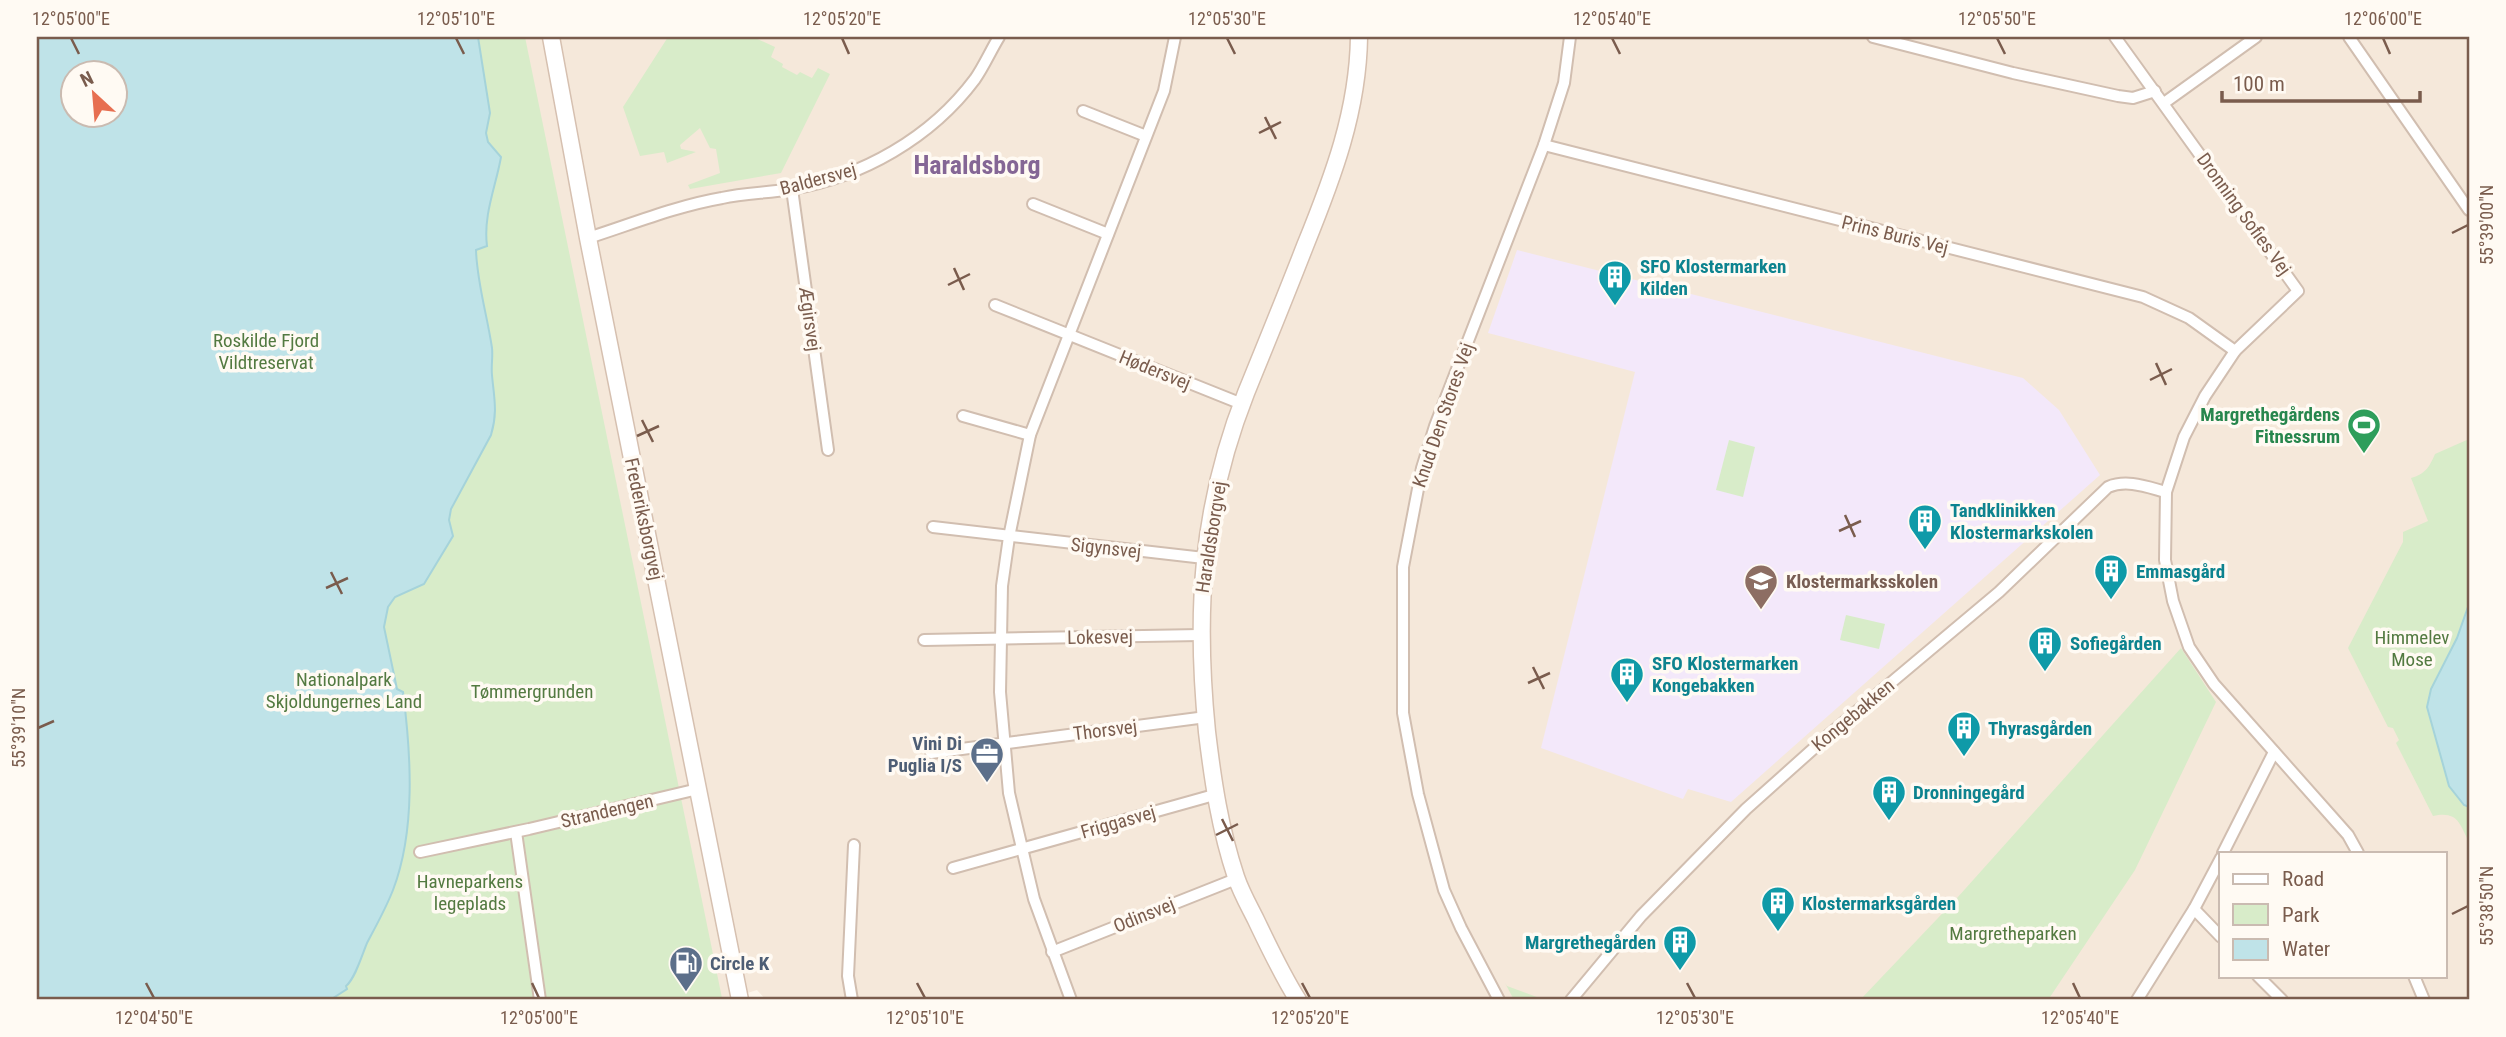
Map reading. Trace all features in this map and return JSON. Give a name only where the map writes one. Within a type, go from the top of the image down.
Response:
[{"type":"street","name":"Frederiksborgvej","points":[[551,37],[588,237],[740,1000]]},
{"type":"street","name":"Baldersvej","points":[[588,237],[706,201],[792,189],[853,172],[877,161],[943,116],[975,78],[999,37]]},
{"type":"street","points":[[1072,1000],[1034,899],[1009,793],[1003,744],[1000,640],[1002,586],[1030,435],[1164,91],[1175,37]]},
{"type":"street","name":"Haraldsborgvej","points":[[1298,1000],[1271,952],[1236,879],[1214,795],[1200,635],[1204,558],[1215,491],[1242,404],[1329,185],[1352,110],[1359,62],[1359,37]]},
{"type":"street","name":"Knud Den Stores Vej","points":[[1499,1000],[1444,890],[1418,794],[1403,713],[1403,567],[1422,468],[1435,426],[1544,145],[1564,83],[1570,37]]},
{"type":"street","points":[[1873,37],[2013,73],[2118,96],[2133,98],[2155,91]]},
{"type":"street","name":"Dronning Sofies Vej","points":[[2115,37],[2298,291],[2235,351],[2205,396],[2183,438],[2166,492],[2165,560],[2173,601],[2189,647],[2214,684],[2348,835],[2357,852]]},
{"type":"street","points":[[2164,103],[2256,37]]},
{"type":"street","points":[[2349,37],[2469,210]]},
{"type":"street","points":[[1083,111],[1146,136]]},
{"type":"street","name":"Prins Buris Vej","points":[[1544,145],[2143,297],[2189,318],[2235,351]]},
{"type":"street","name":"Ægirsvej","points":[[792,189],[828,450]]},
{"type":"street","points":[[1033,204],[1108,234]]},
{"type":"street","name":"Hødersvej","points":[[995,305],[1242,404]]},
{"type":"street","points":[[963,416],[1030,435]]},
{"type":"street","name":"Kongebakken","points":[[1571,1000],[1641,916],[1746,809],[1831,733],[1999,592],[2108,486],[2127,482],[2166,492]]},
{"type":"street","name":"Sigynsvej","points":[[933,527],[1204,558]]},
{"type":"street","name":"Lokesvej","points":[[924,640],[1200,635]]},
{"type":"street","name":"Thorsvej","points":[[932,753],[1206,717]]},
{"type":"street","points":[[2224,852],[2274,752]]},
{"type":"street","name":"Strandengen","points":[[420,852],[698,789]]},
{"type":"street","name":"Friggasvej","points":[[953,868],[1214,795]]},
{"type":"street","points":[[516,832],[540,1000]]},
{"type":"street","points":[[852,1000],[848,976],[854,845]]},
{"type":"street","points":[[2137,1000],[2194,909],[2219,862]]},
{"type":"street","name":"Odinsvej","points":[[1052,952],[1236,879]]},
{"type":"street","points":[[2194,909],[2219,935]]},
{"type":"street","points":[[2260,978],[2282,1000]]},
{"type":"street","points":[[2415,978],[2424,1000]]},
{"type":"shaded area","points":[[478,37],[2469,37],[2469,1000],[766,1000],[757,990],[725,1000],[552,1000]]},
{"type":"shaded area","name":"Klostermarksskolen","points":[[1517,250],[2023,378],[2059,410],[2100,475],[1731,802],[1688,789],[1683,799],[1541,748],[1635,372],[1488,333]]},
{"type":"green space","name":"Nationalpark Skjoldungernes Land","points":[[37,37],[525,37],[722,998],[769,1000],[37,1000]]},
{"type":"green space","points":[[668,37],[753,37],[775,47],[771,57],[797,75],[800,72],[812,78],[818,68],[830,74],[781,173],[690,189],[688,185],[720,173],[716,149],[710,148],[700,128],[680,145],[681,149],[696,152],[667,163],[664,152],[640,156],[623,107]]},
{"type":"green space","name":"Himmelev Mose","points":[[2469,439],[2469,842],[2460,824],[2453,817],[2433,816],[2396,743],[2399,740],[2393,728],[2388,727],[2348,648],[2403,542],[2403,532],[2428,521],[2411,478],[2426,470],[2435,454]]},
{"type":"green space","points":[[1729,440],[1755,447],[1743,497],[1716,490]]},
{"type":"green space","points":[[1846,615],[1885,624],[1879,649],[1840,640]]},
{"type":"green space","name":"Margretheparken","points":[[2181,648],[2216,702],[2135,870],[2048,1000],[1860,1000],[1957,898]]},
{"type":"green space","points":[[1505,983],[1507,986],[1545,1000],[1514,1000]]},
{"type":"water","name":"Nationalpark Skjoldungernes Land","points":[[37,37],[478,37],[490,113],[486,133],[488,142],[501,157],[488,212],[487,246],[476,250],[492,348],[494,419],[491,435],[451,509],[449,520],[453,536],[424,584],[395,597],[388,607],[384,627],[397,689],[403,692],[408,741],[410,792],[405,842],[393,890],[346,986],[347,989],[330,1000],[37,1000]]},
{"type":"water","name":"Himmelev Mose","points":[[2469,604],[2469,807],[2464,805],[2449,786],[2427,707],[2431,689],[2457,638]]},
{"type":"place","name":"SFO Klostermarken Kilden","points":[[1615,307]]},
{"type":"place","name":"Margrethegårdens Fitnessrum","points":[[2364,455]]},
{"type":"place","name":"Tandklinikken Klostermarkskolen","points":[[1925,551]]},
{"type":"place","name":"Emmasgård","points":[[2111,601]]},
{"type":"place","name":"Klostermarksskolen","points":[[1761,611]]},
{"type":"place","name":"Sofiegården","points":[[2045,673]]},
{"type":"place","name":"SFO Klostermarken Kongebakken","points":[[1627,704]]},
{"type":"place","name":"Thyrasgården","points":[[1964,758]]},
{"type":"place","name":"Vini Di Puglia I/S","points":[[987,784]]},
{"type":"place","name":"Dronningegård","points":[[1889,822]]},
{"type":"place","name":"Klostermarksgården","points":[[1778,933]]},
{"type":"place","name":"Margrethegården","points":[[1680,972]]},
{"type":"place","name":"Circle K","points":[[686,993]]},
{"type":"district","name":"Haraldsborg","points":[[977,165]]},
{"type":"park label","name":"Roskilde Fjord Vildtreservat","points":[[266,351]]},
{"type":"park label","name":"Tømmergrunden","points":[[532,691]]},
{"type":"park label","name":"Havneparkens legeplads","points":[[470,892]]}]
